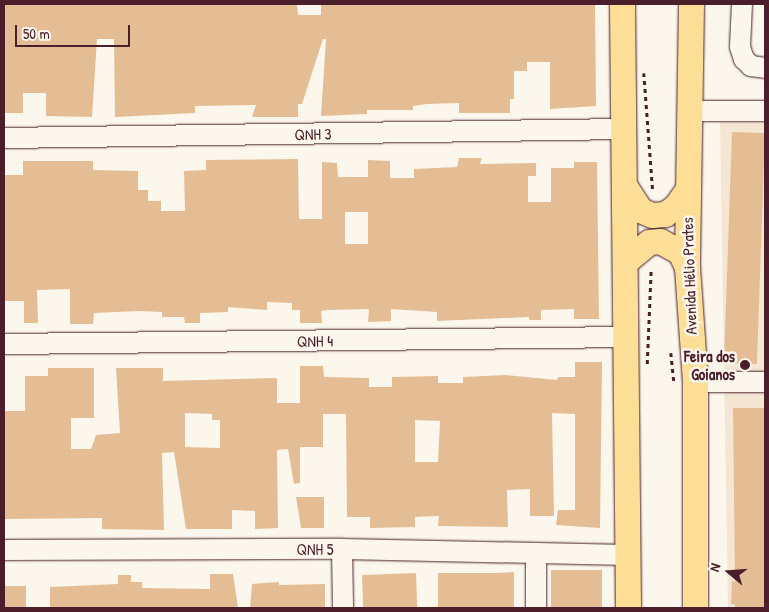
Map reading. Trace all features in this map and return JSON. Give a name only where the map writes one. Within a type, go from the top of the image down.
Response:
[{"type":"main road","points":[[622,4],[628,608]]},
{"type":"main road","name":"Avenida Hélio Prates","points":[[691,4],[687,267],[695,382],[695,608]]},
{"type":"main road","points":[[624,185],[640,210],[659,214],[676,206],[687,190]]},
{"type":"main road","points":[[625,262],[649,242],[657,242],[672,246],[687,267]]},
{"type":"street","points":[[742,4],[740,47],[744,59],[751,66],[765,68]]},
{"type":"street","points":[[688,112],[765,111]]},
{"type":"street","name":"QNH 3","points":[[4,138],[623,129]]},
{"type":"street","name":"QNH 4","points":[[4,344],[626,337]]},
{"type":"street","points":[[695,382],[765,382]]},
{"type":"street","points":[[342,549],[343,608]]},
{"type":"street","name":"QNH 5","points":[[4,550],[342,549],[627,555]]},
{"type":"street","points":[[536,553],[536,608]]},
{"type":"path","points":[[644,71],[654,201],[661,206],[659,214]]},
{"type":"path","points":[[646,369],[651,255],[657,249],[657,242]]},
{"type":"shaded area","name":"Feira dos Goianos","points":[[720,122],[765,122],[765,608],[728,608]]},
{"type":"building","points":[[4,4],[297,4],[298,15],[321,15],[321,4],[595,4],[596,106],[550,109],[550,62],[527,62],[527,71],[514,71],[514,99],[510,99],[510,113],[459,113],[459,103],[413,106],[413,110],[367,110],[367,114],[321,116],[326,39],[323,39],[302,104],[298,104],[298,117],[252,117],[256,105],[195,106],[195,113],[115,117],[114,39],[97,39],[92,117],[46,116],[46,93],[23,93],[23,113],[4,113]]},
{"type":"building","points":[[732,132],[765,133],[757,364],[724,363]]},
{"type":"building","points":[[459,158],[482,158],[480,164],[536,163],[536,176],[528,176],[528,202],[551,202],[551,168],[574,168],[574,162],[597,162],[599,319],[574,319],[574,309],[541,310],[541,320],[529,320],[529,317],[437,321],[437,312],[391,309],[391,321],[368,322],[369,309],[321,311],[322,323],[300,323],[300,310],[292,310],[292,303],[267,302],[267,310],[228,307],[228,312],[200,313],[200,323],[185,323],[184,317],[162,317],[162,312],[139,311],[94,313],[93,324],[70,324],[70,289],[37,290],[38,323],[24,323],[24,301],[4,301],[4,175],[23,175],[23,161],[93,161],[93,170],[138,171],[138,190],[148,190],[148,201],[161,201],[161,211],[185,211],[184,171],[206,170],[206,160],[298,159],[299,219],[322,219],[322,162],[337,163],[338,177],[368,177],[368,160],[390,161],[390,178],[414,178],[414,169],[457,167]],"holes":[[[345,212],[368,212],[368,244],[345,244]]]},
{"type":"building","points":[[575,362],[602,362],[600,528],[556,525],[558,510],[575,510],[575,414],[552,413],[554,516],[530,516],[530,489],[507,490],[508,527],[438,526],[439,516],[415,517],[415,527],[370,528],[370,517],[347,517],[346,414],[323,414],[323,447],[300,447],[300,483],[294,484],[288,449],[277,450],[278,528],[255,529],[255,511],[232,510],[232,529],[186,529],[174,452],[162,453],[164,530],[102,529],[102,518],[4,519],[4,411],[25,411],[25,376],[48,376],[48,368],[94,368],[94,418],[71,418],[71,449],[91,449],[96,435],[120,433],[116,368],[163,368],[163,381],[277,378],[277,403],[300,403],[300,366],[323,366],[324,377],[369,378],[369,387],[392,387],[392,377],[438,376],[438,383],[463,383],[463,377],[506,375],[557,380],[558,377],[575,377]],"holes":[[[185,413],[212,414],[212,420],[220,420],[220,448],[185,447]],[[415,420],[440,421],[438,462],[415,462]]]},
{"type":"building","points":[[733,408],[765,408],[765,608],[735,608],[735,604],[731,604],[732,581],[735,582]]},
{"type":"building","points":[[296,497],[324,497],[324,528],[301,528]]},
{"type":"building","points":[[551,570],[602,570],[602,608],[551,608]]},
{"type":"building","points":[[514,572],[514,608],[438,608],[438,573]]},
{"type":"building","points":[[416,573],[417,608],[363,608],[362,575]]},
{"type":"building","points":[[210,574],[233,574],[238,608],[50,608],[50,587],[118,584],[118,575],[131,575],[131,582],[142,582],[142,588],[210,589]]},
{"type":"building","points":[[279,582],[279,585],[325,584],[325,608],[250,608],[252,584]]},
{"type":"building","points":[[4,586],[26,586],[26,608],[4,608]]},
{"type":"place","name":"Feira dos Goianos","points":[[745,365]]}]
